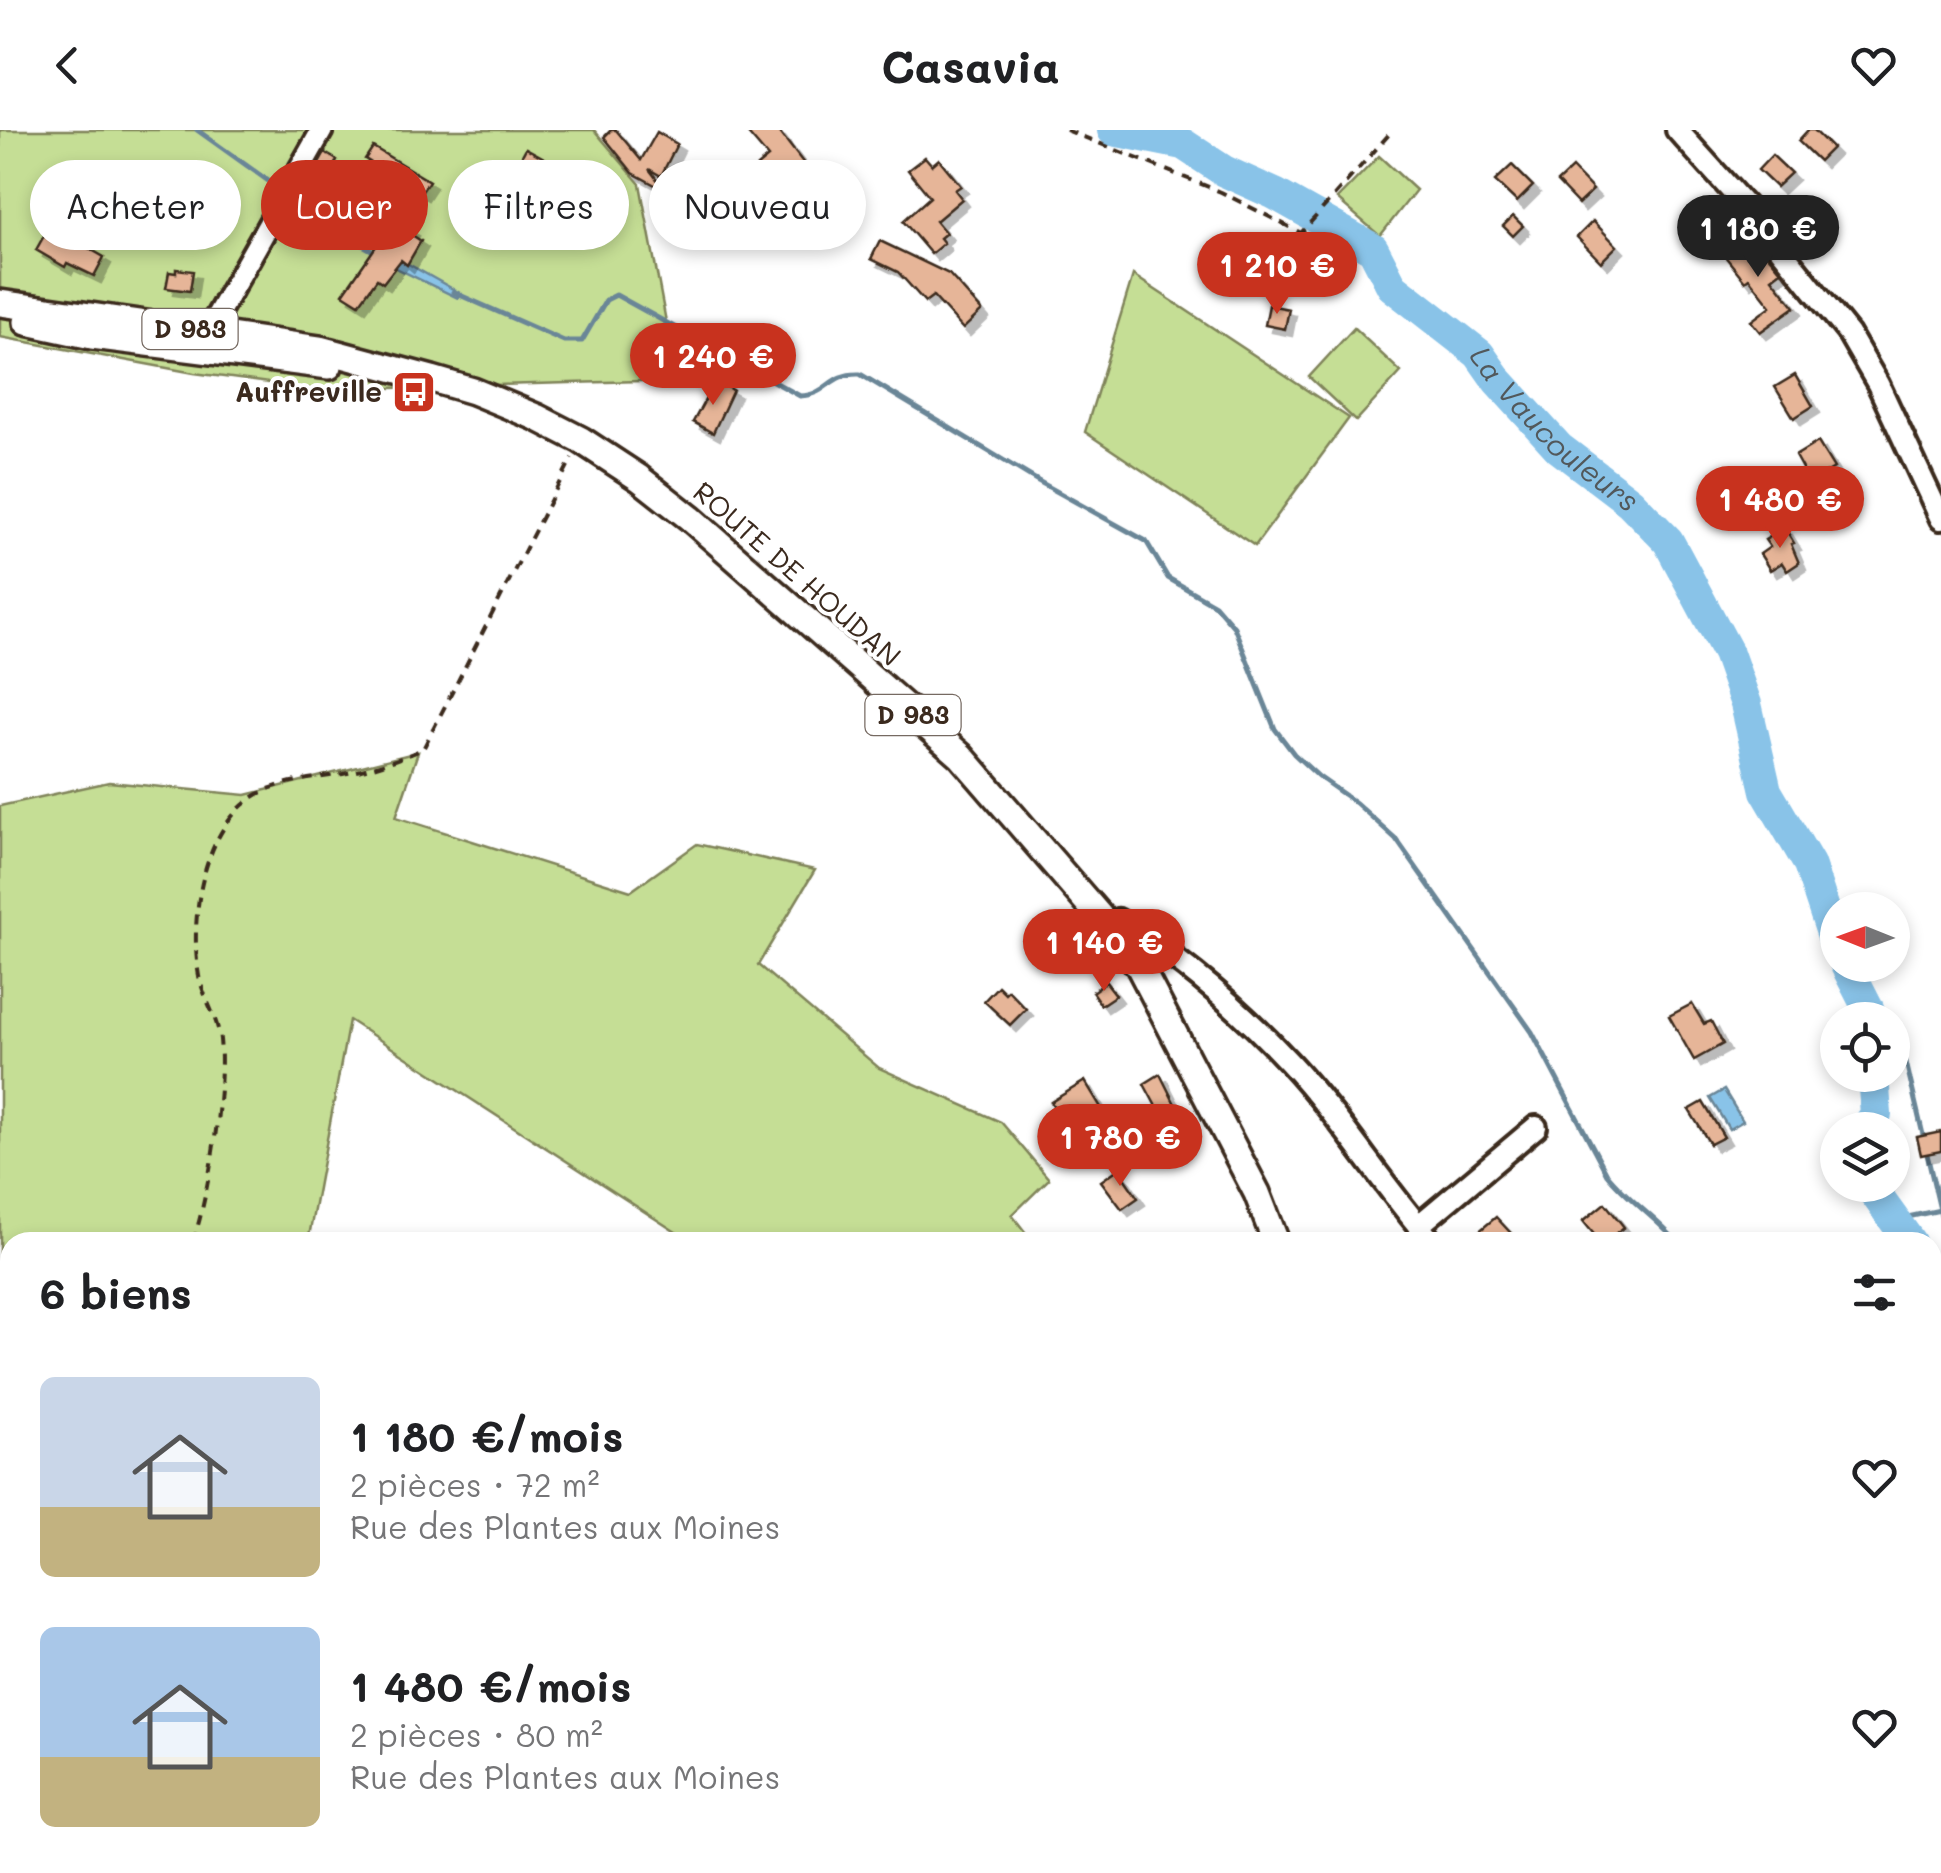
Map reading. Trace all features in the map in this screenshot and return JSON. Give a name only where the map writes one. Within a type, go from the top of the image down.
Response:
[{"type":"main road","name":"ROUTE DE HOUDAN","points":[[0,304],[320,366],[378,366],[473,391],[581,440],[627,469],[672,503],[961,756],[1108,926],[1139,966],[1257,1193],[1272,1232]]},
{"type":"main road","name":"ROUTE DE HOUDAN","points":[[0,316],[92,336],[206,341]]},
{"type":"street","points":[[206,341],[322,130]]},
{"type":"street","points":[[1677,130],[1749,210],[1849,334],[1878,384],[1941,519]]},
{"type":"street","points":[[1108,926],[1118,920],[1143,935],[1224,999],[1290,1063],[1423,1232]]},
{"type":"street","points":[[1427,1232],[1536,1127]]},
{"type":"path","points":[[1066,130],[1221,192],[1301,232],[1392,130]]},
{"type":"path","points":[[196,1232],[218,1104],[220,1038],[199,977],[196,940],[200,896],[213,848],[230,820],[255,796],[294,782],[392,762],[423,749],[581,440]]},
{"type":"green space","points":[[0,130],[594,130],[620,160],[448,160],[448,250],[629,250],[629,171],[640,184],[649,250],[652,250],[677,380],[320,390],[194,373],[0,337]]},
{"type":"green space","points":[[1379,156],[1416,190],[1380,236],[1337,199]]},
{"type":"green space","points":[[1133,275],[1349,418],[1255,546],[1085,432]]},
{"type":"green space","points":[[1354,328],[1401,372],[1356,421],[1309,377]]},
{"type":"green space","points":[[418,752],[396,817],[631,891],[697,844],[815,870],[758,965],[879,1068],[1001,1122],[1049,1179],[1012,1215],[1025,1232],[676,1232],[349,1020],[310,1232],[0,1232],[0,806],[109,782],[246,795]]},
{"type":"water","points":[[394,256],[460,293],[458,298],[388,264]]},
{"type":"water","points":[[1724,1090],[1743,1121],[1729,1129],[1710,1098]]},
{"type":"building","points":[[616,130],[641,160],[657,132],[677,144],[669,160],[649,160],[649,182],[633,173],[629,160],[623,160],[604,137]]},
{"type":"building","points":[[745,130],[778,130],[801,160],[764,160],[768,157]]},
{"type":"building","points":[[1808,130],[1814,130],[1832,148],[1819,161],[1798,141]]},
{"type":"building","points":[[373,147],[394,160],[367,160]]},
{"type":"building","points":[[526,148],[548,160],[520,160]]},
{"type":"building","points":[[1772,155],[1791,173],[1776,187],[1758,170]]},
{"type":"building","points":[[925,157],[932,165],[939,159],[961,186],[955,190],[962,199],[936,221],[946,233],[940,238],[944,243],[931,254],[903,221],[930,197],[908,170]]},
{"type":"building","points":[[1512,165],[1533,186],[1517,202],[1495,181]]},
{"type":"building","points":[[1572,168],[1593,190],[1578,204],[1557,182]]},
{"type":"building","points":[[1513,216],[1523,226],[1513,236],[1503,226]]},
{"type":"building","points":[[1593,221],[1617,246],[1601,262],[1577,237]]},
{"type":"building","points":[[1728,233],[1747,256],[1754,250],[1760,258],[1766,253],[1781,271],[1772,278],[1795,307],[1760,332],[1751,321],[1771,306],[1715,244]]},
{"type":"building","points":[[880,241],[949,274],[982,311],[963,329],[933,296],[925,302],[898,272],[871,259]]},
{"type":"building","points":[[36,250],[92,250],[104,257],[94,276],[67,263],[65,267]]},
{"type":"building","points":[[373,250],[416,250],[407,265],[401,260],[383,283],[377,279],[359,304],[343,294]]},
{"type":"building","points":[[176,269],[193,271],[190,291],[166,288],[169,272],[176,273]]},
{"type":"building","points":[[1269,305],[1289,309],[1285,329],[1265,325]]},
{"type":"building","points":[[1795,375],[1813,406],[1794,418],[1775,387]]},
{"type":"building","points":[[718,382],[733,390],[713,433],[693,422]]},
{"type":"building","points":[[1818,442],[1834,468],[1810,483],[1795,456]]},
{"type":"building","points":[[1785,528],[1799,563],[1787,571],[1782,563],[1770,570],[1760,554],[1770,547],[1765,540]]},
{"type":"building","points":[[1106,982],[1116,995],[1101,1005],[1092,992]]},
{"type":"building","points":[[998,986],[1005,993],[1008,990],[1026,1009],[1010,1025],[984,1001]]},
{"type":"building","points":[[1692,1004],[1704,1024],[1711,1021],[1723,1044],[1694,1060],[1669,1016]]},
{"type":"building","points":[[1160,1074],[1180,1114],[1165,1123],[1144,1084]]},
{"type":"building","points":[[1085,1081],[1105,1114],[1081,1127],[1074,1114],[1062,1120],[1051,1102]]},
{"type":"building","points":[[1703,1102],[1724,1137],[1710,1144],[1689,1110]]},
{"type":"building","points":[[1941,1132],[1941,1151],[1921,1155],[1917,1137]]},
{"type":"building","points":[[1118,1169],[1138,1198],[1122,1209],[1101,1181]]},
{"type":"building","points":[[1605,1203],[1624,1227],[1618,1232],[1592,1232],[1583,1221]]},
{"type":"building","points":[[1496,1217],[1510,1232],[1478,1232]]},
{"type":"waterway","points":[[197,130],[261,176]]},
{"type":"waterway","name":"La Vaucouleurs","points":[[1113,130],[1183,144],[1224,171],[1275,194],[1373,249],[1392,286],[1479,354],[1498,381],[1559,448],[1630,502],[1668,541],[1728,653],[1746,704],[1766,791],[1809,864],[1820,897]]},
{"type":"waterway","points":[[372,250],[377,253]]},
{"type":"waterway","points":[[453,292],[564,341],[582,341],[606,300],[616,295],[800,396],[817,392],[841,377],[860,374],[1146,541],[1168,578],[1215,605],[1234,627],[1275,729],[1294,754],[1396,839],[1532,1032],[1607,1174],[1668,1232]]},
{"type":"waterway","name":"La Vaucouleurs","points":[[1855,982],[1865,1002]]},
{"type":"waterway","points":[[1858,986],[1872,1002]]},
{"type":"waterway","points":[[1910,1079],[1924,1139]]},
{"type":"waterway","name":"La Vaucouleurs","points":[[1874,1092],[1876,1112]]},
{"type":"waterway","points":[[1926,1150],[1940,1210]]},
{"type":"waterway","name":"La Vaucouleurs","points":[[1881,1202],[1903,1232]]},
{"type":"waterway","points":[[1894,1220],[1940,1210],[1941,1215]]},
{"type":"place","name":"Auffreville","points":[[414,392]]}]
